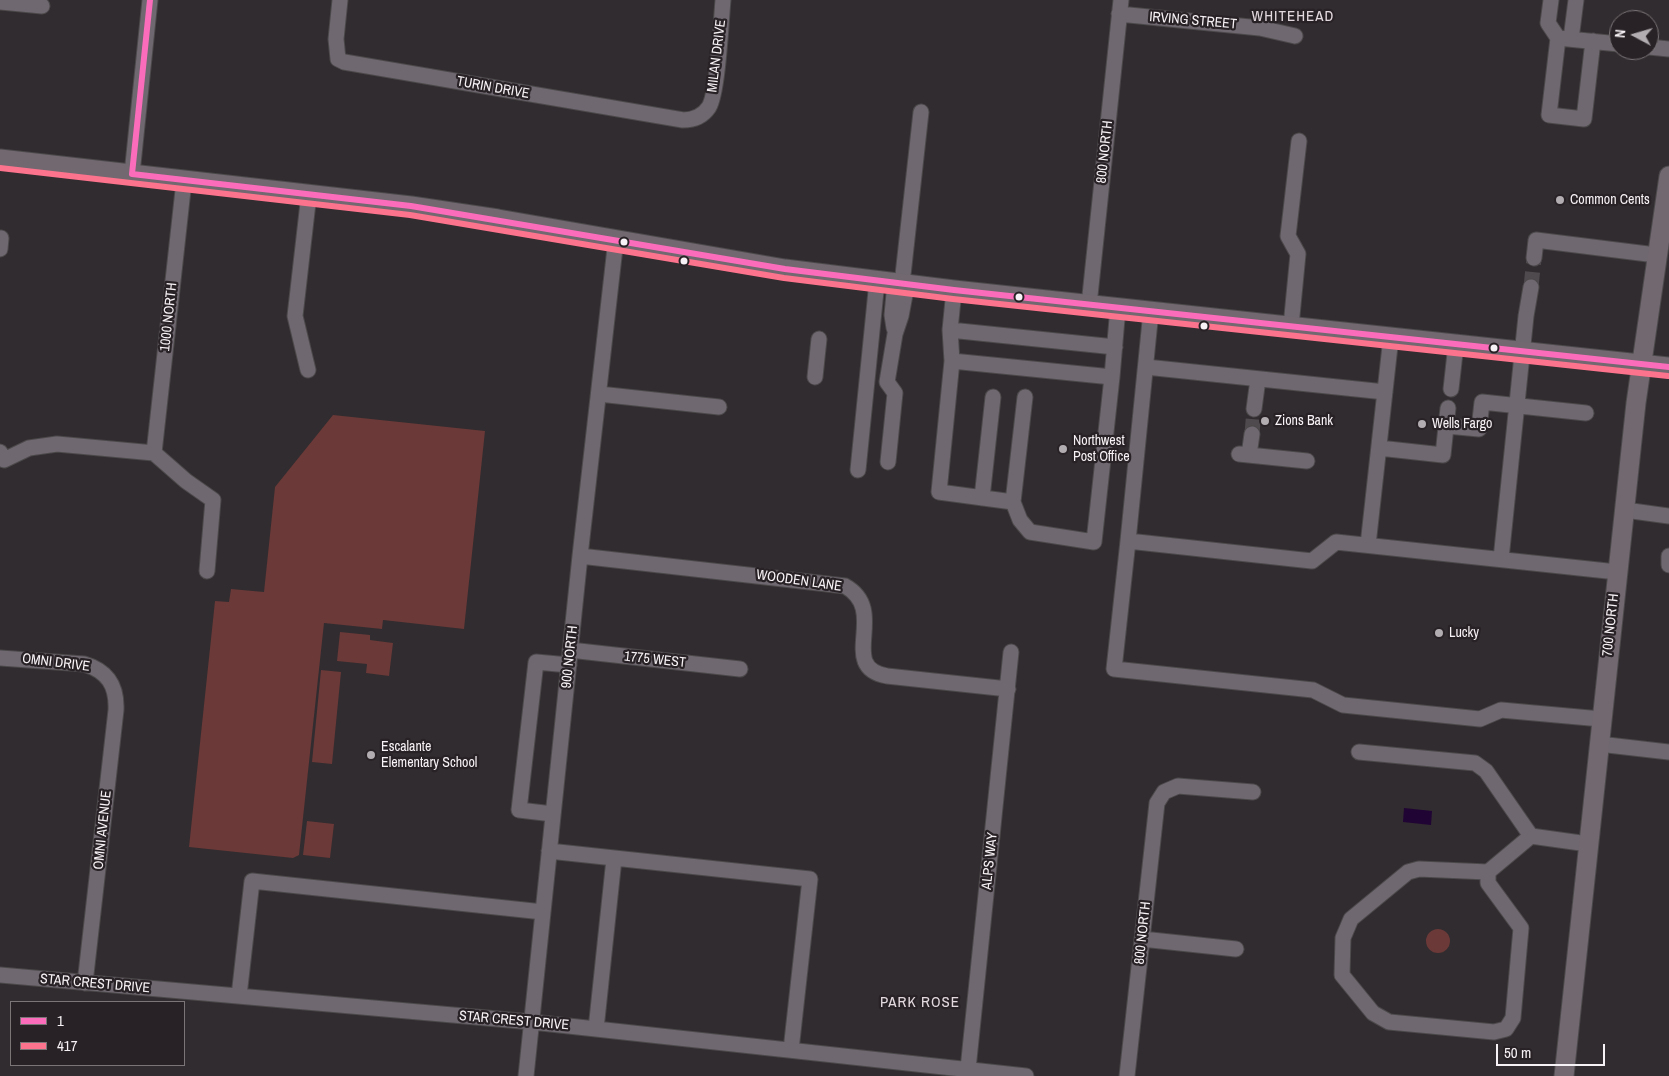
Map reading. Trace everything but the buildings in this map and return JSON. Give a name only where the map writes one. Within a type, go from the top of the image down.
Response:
[{"type":"main road","points":[[0,159],[421,208],[616,239],[785,269],[895,283],[1669,367]]},
{"type":"main road","name":"700 NORTH","points":[[1564,1076],[1641,364],[1661,249],[1669,176]]},
{"type":"street","points":[[132,174],[150,0]]},
{"type":"street","name":"TURIN DRIVE","points":[[340,0],[338,59],[350,64],[676,119],[696,118],[706,111]]},
{"type":"street","name":"MILAN DRIVE","points":[[706,111],[714,92],[723,0]]},
{"type":"street","points":[[1551,0],[1548,23],[1565,38],[1609,43]]},
{"type":"street","points":[[1576,0],[1565,38],[1549,115],[1584,120],[1593,41]]},
{"type":"street","points":[[0,2],[42,6]]},
{"type":"street","name":"IRVING STREET","points":[[1120,7],[1260,28],[1295,36]]},
{"type":"street","name":"800 NORTH","points":[[1089,304],[1120,7]]},
{"type":"street","points":[[858,470],[895,283],[921,112]]},
{"type":"street","points":[[1291,326],[1298,254],[1288,236],[1298,141]]},
{"type":"street","name":"1000 NORTH","points":[[154,454],[184,181]]},
{"type":"street","points":[[308,370],[295,316],[309,194]]},
{"type":"street","name":"900 NORTH","points":[[526,1076],[580,556],[616,239]]},
{"type":"street","points":[[1534,258],[1536,240],[1661,249]]},
{"type":"street","points":[[888,462],[895,393],[887,382],[895,334],[902,316],[895,283]]},
{"type":"street","points":[[1501,560],[1524,351],[1526,316],[1531,288]]},
{"type":"street","points":[[954,290],[950,330],[952,361],[939,492],[1013,502]]},
{"type":"street","points":[[1025,397],[1013,502],[1020,520],[1030,532],[1094,542],[1118,307]]},
{"type":"street","points":[[1151,311],[1114,669],[1313,690],[1343,705],[1480,719],[1501,710],[1602,718]]},
{"type":"street","points":[[950,330],[1114,347]]},
{"type":"street","points":[[1368,545],[1391,337]]},
{"type":"street","points":[[815,377],[820,339]]},
{"type":"street","points":[[1451,389],[1456,344]]},
{"type":"street","points":[[952,361],[1112,377]]},
{"type":"street","points":[[1146,367],[1385,392]]},
{"type":"street","points":[[1254,409],[1258,379]]},
{"type":"street","points":[[599,394],[719,407]]},
{"type":"street","points":[[982,498],[993,397]]},
{"type":"street","points":[[1447,426],[1480,429],[1482,402],[1586,413]]},
{"type":"street","points":[[1379,448],[1443,455],[1448,408]]},
{"type":"street","points":[[1252,434],[1244,455],[1307,461]]},
{"type":"street","points":[[2,456],[29,448],[57,444],[154,454],[212,500],[207,571]]},
{"type":"street","points":[[1625,510],[1669,516]]},
{"type":"street","points":[[1128,541],[1312,561],[1336,542],[1617,572]]},
{"type":"street","name":"WOODEN LANE","points":[[580,556],[845,586],[858,595],[865,609],[862,654],[868,667],[874,672],[887,676],[1008,689]]},
{"type":"street","points":[[1669,556],[1669,565]]},
{"type":"street","name":"ALPS WAY","points":[[968,1069],[1011,652]]},
{"type":"street","name":"OMNI DRIVE","points":[[0,658],[84,664],[93,667],[108,677]]},
{"type":"street","name":"1775 WEST","points":[[553,814],[520,810],[536,662],[570,658],[740,669]]},
{"type":"street","name":"OMNI AVENUE","points":[[86,983],[116,710],[115,693],[108,677]]},
{"type":"street","points":[[1599,744],[1669,752]]},
{"type":"street","points":[[1359,752],[1475,763],[1486,772],[1531,836],[1588,844]]},
{"type":"street","name":"800 NORTH","points":[[1128,1076],[1156,809],[1164,792],[1178,786],[1253,792]]},
{"type":"street","points":[[1488,872],[1488,883],[1521,928],[1512,1018],[1506,1029],[1494,1032],[1389,1022],[1380,1018],[1342,975],[1343,938],[1351,919],[1408,872],[1419,869],[1488,872],[1531,836]]},
{"type":"street","points":[[549,851],[810,879],[791,1050]]},
{"type":"street","points":[[596,1029],[614,859]]},
{"type":"street","points":[[240,996],[252,881],[543,912]]},
{"type":"street","points":[[1142,939],[1236,949]]},
{"type":"street","name":"STAR CREST DRIVE","points":[[0,975],[532,1022],[1026,1076]]},
{"type":"shaded area","points":[[333,415],[485,431],[464,629],[383,620],[382,629],[324,623],[299,855],[293,858],[189,847],[215,601],[229,602],[231,589],[264,592],[275,487]]},
{"type":"shaded area","points":[[340,632],[370,635],[370,640],[393,643],[389,676],[366,673],[367,664],[337,661]]},
{"type":"shaded area","points":[[321,670],[341,672],[332,764],[312,762]]},
{"type":"shaded area","points":[[1404,808],[1432,811],[1431,825],[1403,822]]},
{"type":"shaded area","points":[[307,821],[334,824],[330,858],[303,855]]},
{"type":"shaded area","points":[[1438,929],[1446,933],[1450,941],[1446,949],[1438,953],[1430,949],[1426,941],[1430,933]]},
{"type":"tunnel","points":[[1531,287],[1534,258]]},
{"type":"tunnel","points":[[1252,434],[1254,409]]},
{"type":"transit line","name":"1","points":[[132,174],[150,0]]},
{"type":"transit line","name":"417","points":[[0,168],[410,215],[784,278],[953,299],[1668,376]]},
{"type":"transit line","name":"1","points":[[132,174],[411,206],[785,269],[954,290],[1669,367]]},
{"type":"place","name":"Common Cents","points":[[1560,200]]},
{"type":"place","name":"Zions Bank","points":[[1265,421]]},
{"type":"place","name":"Wells Fargo","points":[[1422,424]]},
{"type":"place","name":"Northwest Post Office","points":[[1063,449]]},
{"type":"place","name":"Lucky","points":[[1439,633]]},
{"type":"place","name":"Escalante Elementary School","points":[[371,755]]},
{"type":"district","name":"WHITEHEAD","points":[[1293,17]]},
{"type":"district","name":"PARK ROSE","points":[[920,1003]]}]
